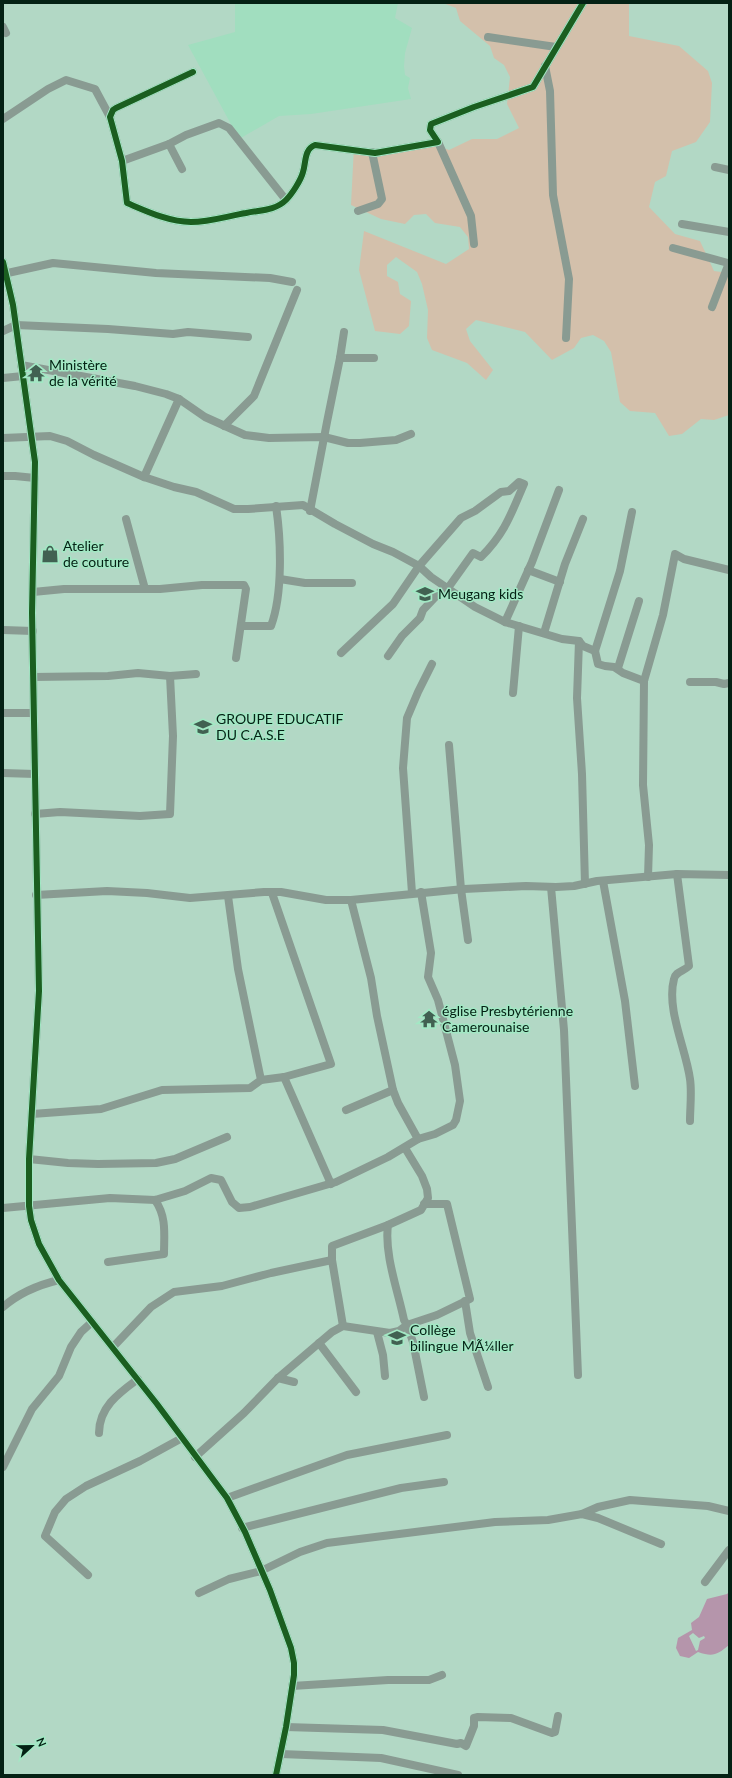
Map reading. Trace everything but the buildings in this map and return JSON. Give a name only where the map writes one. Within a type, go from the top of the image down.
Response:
[{"type":"street","points":[[474,244],[471,216],[438,142],[430,130],[431,124],[474,107],[528,90],[537,81],[583,3]]},
{"type":"street","points":[[488,37],[556,47]]},
{"type":"street","points":[[545,66],[550,91],[552,195],[569,279],[566,338]]},
{"type":"street","points":[[110,117],[113,110],[116,108],[193,72]]},
{"type":"street","points":[[3,119],[48,89],[66,80],[95,89],[110,117],[122,161],[127,203],[164,217],[190,222],[218,219],[273,209],[286,200],[303,172],[307,154],[312,146],[319,145],[372,152],[438,142]]},
{"type":"street","points":[[122,161],[169,144],[186,135],[218,123],[229,128],[286,200]]},
{"type":"street","points":[[169,144],[182,169]]},
{"type":"street","points":[[358,211],[378,204],[382,199],[372,152]]},
{"type":"street","points":[[716,167],[729,170]]},
{"type":"street","points":[[682,224],[729,232]]},
{"type":"street","points":[[673,248],[728,263],[712,307]]},
{"type":"street","points":[[3,262],[4,273],[16,325],[35,462],[33,677],[39,991],[29,1159],[29,1206],[34,1232],[59,1280],[138,1379],[227,1498],[270,1590],[294,1663],[286,1727],[276,1775]]},
{"type":"street","points":[[4,273],[53,263],[156,273],[270,278],[292,282]]},
{"type":"street","points":[[224,426],[254,396],[297,290]]},
{"type":"street","points":[[3,331],[16,325],[108,329],[173,334],[188,332],[248,337]]},
{"type":"street","points":[[310,511],[344,332]]},
{"type":"street","points":[[340,358],[374,358]]},
{"type":"street","points":[[21,365],[135,386],[166,394],[179,400],[200,415],[246,435],[260,437],[324,437],[360,443],[396,440],[411,434]]},
{"type":"street","points":[[3,378],[23,376]]},
{"type":"street","points":[[144,478],[179,400]]},
{"type":"street","points":[[3,438],[50,436],[67,441],[144,478],[196,492],[234,509],[248,510],[276,506],[303,505],[310,511],[419,566],[431,577],[475,607],[505,622],[562,639],[579,641],[583,646],[595,651]]},
{"type":"street","points":[[3,476],[35,478]]},
{"type":"street","points":[[341,653],[393,604],[419,566],[461,518],[475,511],[501,492],[509,491],[519,482],[524,484],[503,531],[481,557],[473,553],[448,588],[440,592],[423,610],[420,618],[402,636],[388,656]]},
{"type":"street","points":[[505,622],[528,570],[559,490]]},
{"type":"street","points":[[241,626],[271,626],[275,615],[280,579],[279,528],[276,506]]},
{"type":"street","points":[[632,512],[620,570],[595,651],[598,664],[618,668],[623,673],[644,680]]},
{"type":"street","points":[[126,519],[145,589]]},
{"type":"street","points":[[544,633],[565,564],[583,519]]},
{"type":"street","points":[[648,877],[649,845],[643,784],[644,680],[663,614],[675,554],[684,559],[729,570]]},
{"type":"street","points":[[528,570],[560,582]]},
{"type":"street","points":[[280,579],[305,583],[352,583]]},
{"type":"street","points":[[33,592],[89,588],[145,589],[244,585],[246,589],[236,658]]},
{"type":"street","points":[[618,668],[639,601]]},
{"type":"street","points":[[513,693],[519,626]]},
{"type":"street","points":[[3,630],[33,631]]},
{"type":"street","points":[[579,641],[577,698],[582,774],[585,884]]},
{"type":"street","points":[[412,893],[403,768],[407,718],[432,664]]},
{"type":"street","points":[[33,677],[138,674],[170,676],[196,674]]},
{"type":"street","points":[[36,814],[60,812],[140,816],[170,814],[173,736],[170,676]]},
{"type":"street","points":[[690,682],[729,683]]},
{"type":"street","points":[[3,713],[34,713]]},
{"type":"street","points":[[449,745],[461,889],[468,940]]},
{"type":"street","points":[[3,773],[35,774]]},
{"type":"street","points":[[36,895],[108,891],[147,893],[190,898],[228,896],[247,892],[281,892],[326,900],[351,900],[461,889],[526,886],[551,887],[585,884],[603,880],[677,874],[729,875]]},
{"type":"street","points":[[677,874],[689,966],[678,973],[674,978],[673,997],[676,1020],[690,1079],[690,1122]]},
{"type":"street","points":[[603,880],[625,1001],[635,1086]]},
{"type":"street","points":[[551,887],[564,1030],[578,1375]]},
{"type":"street","points":[[3,1208],[110,1198],[155,1200],[185,1191],[211,1178],[221,1180],[232,1202],[239,1208],[250,1207],[332,1184],[405,1148],[418,1139],[435,1134],[453,1125],[458,1115],[460,1101],[455,1065],[438,1000],[428,977],[431,953],[421,892]]},
{"type":"street","points":[[32,1114],[101,1109],[162,1090],[250,1088],[261,1080],[284,1077],[331,1064],[272,893]]},
{"type":"street","points":[[228,896],[238,969],[261,1080]]},
{"type":"street","points":[[351,900],[371,978],[377,1016],[393,1090],[398,1103],[418,1139]]},
{"type":"street","points":[[284,1077],[332,1184]]},
{"type":"street","points":[[346,1110],[393,1090]]},
{"type":"street","points":[[29,1159],[98,1164],[156,1162],[175,1159],[226,1137]]},
{"type":"street","points":[[343,1326],[332,1260],[332,1246],[388,1225],[421,1210],[428,1198],[427,1189],[422,1176],[405,1148]]},
{"type":"street","points":[[108,1262],[164,1254],[165,1220],[161,1207],[155,1200]]},
{"type":"street","points":[[195,1457],[244,1413],[278,1378],[319,1343],[343,1326],[390,1333],[399,1331],[408,1325],[437,1315],[470,1299],[447,1204],[424,1204]]},
{"type":"street","points":[[388,1225],[388,1239],[393,1274],[404,1320],[408,1325],[413,1342],[424,1397]]},
{"type":"street","points":[[112,1347],[152,1307],[174,1292],[222,1286],[271,1273],[332,1260]]},
{"type":"street","points":[[3,1307],[14,1298],[37,1287],[59,1280]]},
{"type":"street","points":[[465,1301],[470,1333],[488,1387]]},
{"type":"street","points":[[3,1468],[32,1409],[59,1376],[70,1348],[81,1332],[92,1322]]},
{"type":"street","points":[[377,1332],[383,1355],[385,1376]]},
{"type":"street","points":[[319,1343],[356,1392]]},
{"type":"street","points":[[278,1378],[294,1382]]},
{"type":"street","points":[[99,1433],[99,1426],[103,1412],[113,1399],[138,1379]]},
{"type":"street","points":[[227,1498],[347,1454],[447,1436]]},
{"type":"street","points":[[88,1575],[45,1536],[54,1512],[66,1499],[86,1486],[140,1461],[182,1438]]},
{"type":"street","points":[[242,1528],[401,1488],[444,1482]]},
{"type":"street","points":[[198,1593],[229,1579],[261,1570],[300,1552],[327,1543],[495,1522],[548,1520],[582,1514],[598,1507],[630,1500],[708,1506],[729,1511]]},
{"type":"street","points":[[582,1514],[598,1518],[661,1544]]},
{"type":"street","points":[[705,1582],[729,1550]]},
{"type":"street","points":[[292,1686],[388,1680],[429,1680],[442,1675]]},
{"type":"street","points":[[286,1727],[383,1730],[457,1744],[461,1743],[466,1746],[474,1726],[474,1718],[510,1718],[552,1733],[555,1732],[558,1716]]},
{"type":"street","points":[[281,1754],[381,1758],[458,1775]]},
{"type":"shaded area","points":[[235,3],[398,3],[395,18],[412,28],[405,53],[404,66],[405,75],[410,78],[408,88],[411,99],[311,114],[279,116],[239,139],[188,45],[235,32]]},
{"type":"shaded area","points":[[443,3],[629,3],[629,36],[679,46],[708,71],[712,83],[710,122],[696,142],[672,151],[666,176],[655,182],[649,207],[675,234],[700,241],[714,271],[729,273],[729,415],[714,420],[701,419],[682,434],[669,436],[655,413],[630,411],[620,402],[611,352],[604,341],[593,335],[581,338],[574,348],[552,360],[525,332],[476,320],[466,329],[470,341],[493,370],[486,380],[467,363],[432,350],[427,338],[428,310],[422,284],[417,272],[396,257],[387,265],[387,276],[398,282],[400,294],[411,301],[409,326],[400,334],[375,331],[359,270],[364,231],[446,264],[469,249],[468,237],[460,227],[435,223],[426,214],[414,215],[405,224],[381,219],[351,205],[354,146],[378,157],[424,141],[449,150],[472,139],[497,139],[519,128],[507,104],[510,77],[504,65],[494,58],[490,46],[460,21],[456,8]]},
{"type":"shaded area","points":[[729,1592],[729,1645],[718,1653],[711,1655],[698,1652],[689,1658],[680,1656],[676,1648],[678,1638],[692,1630],[691,1623],[699,1617],[707,1599],[727,1594]],"holes":[[[693,1633],[699,1638],[704,1636],[705,1638],[700,1641],[698,1650],[696,1651],[689,1636]]]},
{"type":"cycle path","points":[[193,72],[116,108],[113,110],[110,117],[122,161],[127,203],[150,213],[183,222],[212,220],[267,210],[282,204],[298,183],[303,172],[307,153],[311,147],[315,145],[375,153],[438,142],[430,130],[431,124],[474,107],[533,87],[583,3]]},
{"type":"cycle path","points":[[3,262],[13,305],[35,462],[32,613],[39,991],[29,1159],[29,1206],[31,1220],[39,1244],[59,1280],[157,1404],[227,1498],[245,1532],[270,1590],[291,1648],[294,1663],[294,1675],[286,1727],[276,1775]]},
{"type":"place","name":"Ministère de la vérité","points":[[36,373]]},
{"type":"place","name":"Atelier de couture","points":[[50,554]]},
{"type":"place","name":"Meugang kids","points":[[425,594]]},
{"type":"place","name":"GROUPE EDUCATIF DU C.A.S.E","points":[[203,727]]},
{"type":"place","name":"église Presbytérienne Camerounaise","points":[[429,1019]]},
{"type":"place","name":"Collège bilingue MÃ¼ller","points":[[397,1338]]}]
